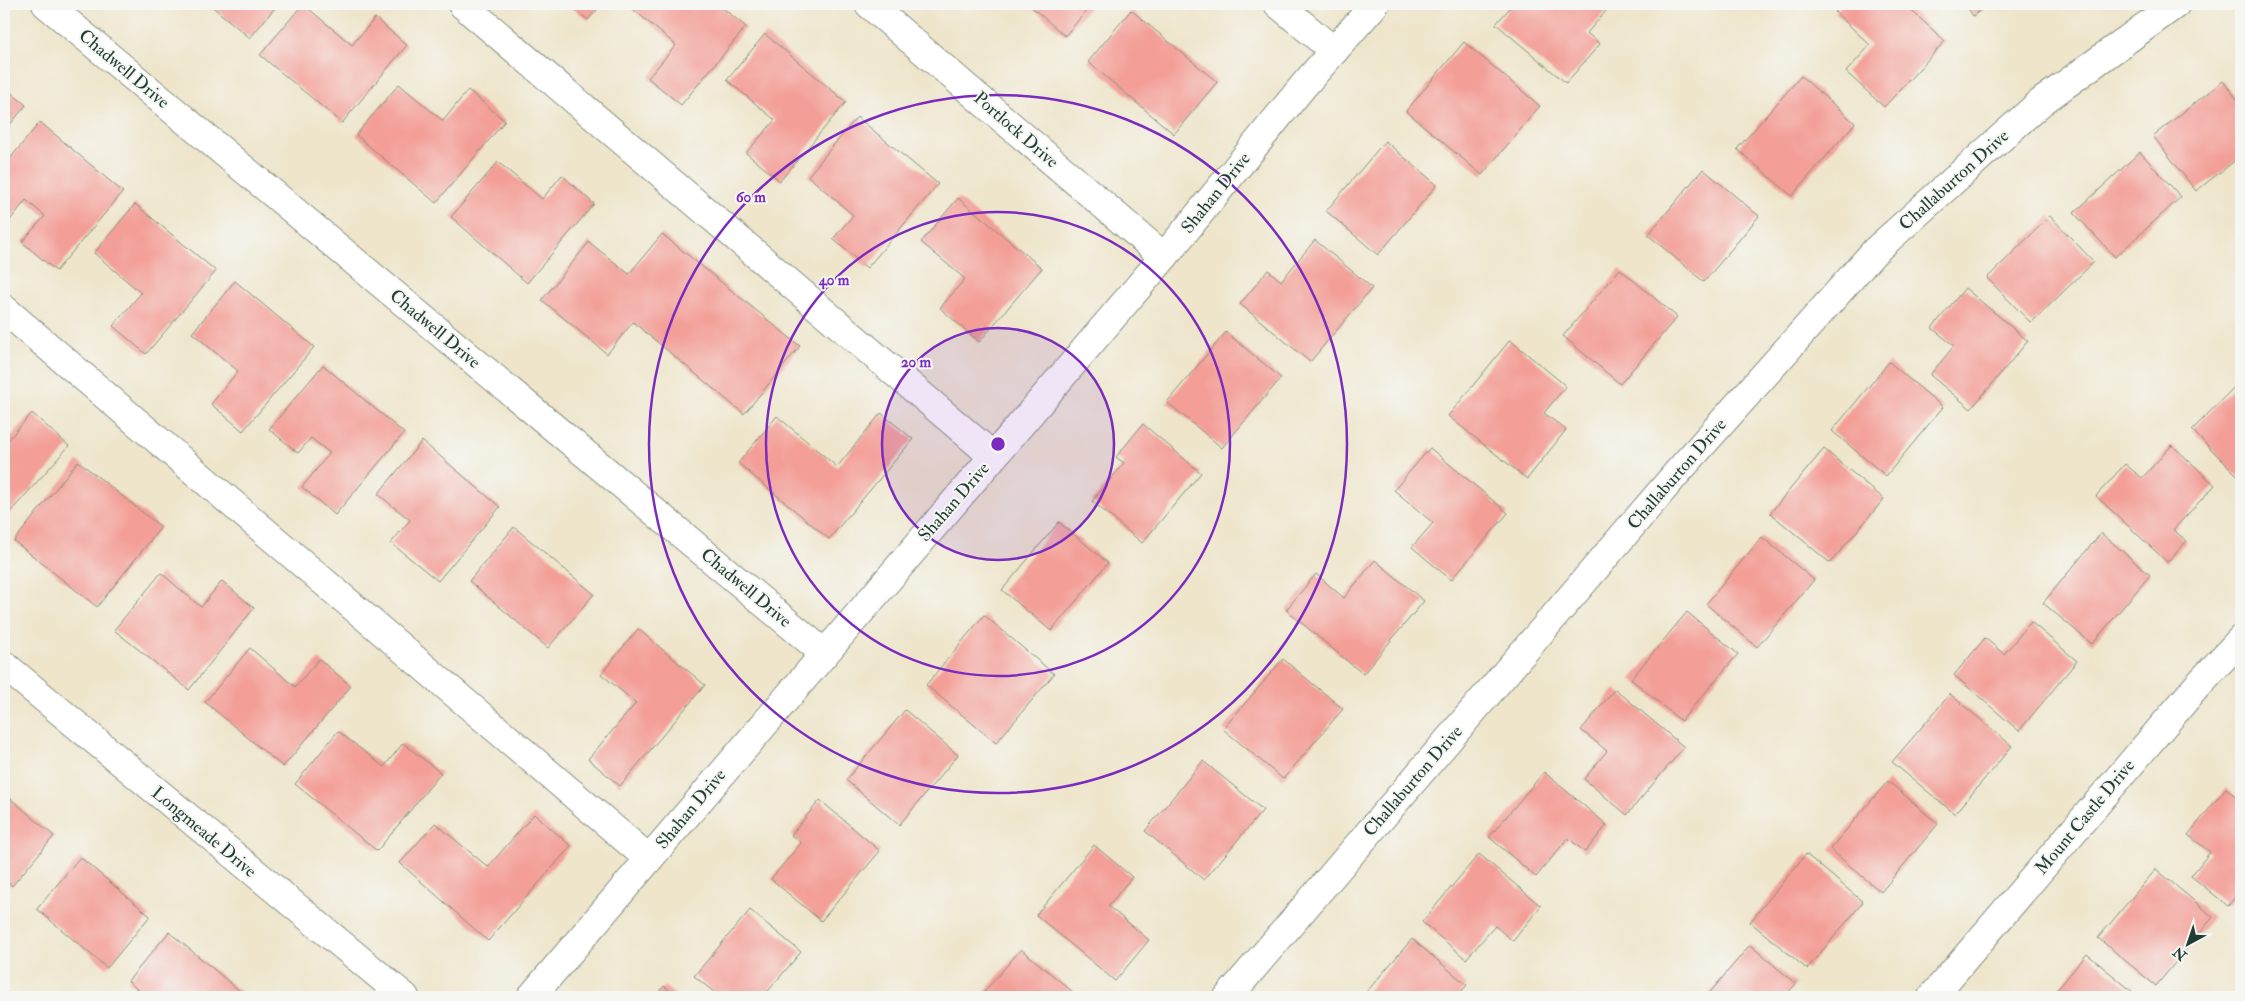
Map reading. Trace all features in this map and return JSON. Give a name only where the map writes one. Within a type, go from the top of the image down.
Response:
[{"type":"street","name":"Chadwell Drive","points":[[46,4],[824,653]]},
{"type":"street","points":[[462,4],[993,456]]},
{"type":"street","name":"Portlock Drive","points":[[869,4],[1164,257]]},
{"type":"street","points":[[1278,4],[1334,51]]},
{"type":"street","name":"Shahan Drive","points":[[531,997],[1164,257],[1375,4]]},
{"type":"street","name":"Challaburton Drive","points":[[1228,997],[1676,474],[1875,251],[2040,103],[2176,4]]},
{"type":"street","points":[[4,309],[649,859]]},
{"type":"street","name":"Mount Castle Drive","points":[[1932,997],[2197,686],[2241,639]]},
{"type":"street","name":"Longmeade Drive","points":[[4,665],[405,997]]},
{"type":"building","points":[[209,4],[278,4],[250,38]]},
{"type":"building","points":[[303,4],[352,45],[375,18],[407,45],[342,123],[260,55]]},
{"type":"building","points":[[568,4],[602,4],[588,20]]},
{"type":"building","points":[[630,4],[718,4],[746,27],[681,105],[648,78],[676,45],[629,6]]},
{"type":"building","points":[[1028,4],[1092,4],[1065,36]]},
{"type":"building","points":[[1513,4],[1612,4],[1587,33],[1600,44],[1566,83],[1496,24]]},
{"type":"building","points":[[1843,4],[1904,4],[1945,41],[1884,107],[1846,72],[1870,45],[1835,12]]},
{"type":"building","points":[[1965,4],[1989,4],[1973,16]]},
{"type":"building","points":[[1131,10],[1217,82],[1174,134],[1088,62]]},
{"type":"building","points":[[765,34],[846,102],[780,181],[746,153],[775,120],[727,80]]},
{"type":"building","points":[[1464,42],[1540,106],[1482,175],[1406,111]]},
{"type":"building","points":[[1801,76],[1855,123],[1792,196],[1737,149]]},
{"type":"building","points":[[2223,81],[2241,104],[2241,156],[2196,191],[2153,136]]},
{"type":"building","points":[[399,84],[443,121],[468,90],[505,121],[436,203],[356,135]]},
{"type":"building","points":[[4,87],[26,105],[4,132]]},
{"type":"building","points":[[857,117],[938,184],[867,268],[833,239],[853,215],[808,176]]},
{"type":"building","points":[[40,122],[123,192],[56,271],[22,242],[45,216],[26,200],[7,224],[4,222],[4,166]]},
{"type":"building","points":[[1385,141],[1437,185],[1378,255],[1326,211]]},
{"type":"building","points":[[2140,152],[2181,197],[2115,257],[2074,213]]},
{"type":"building","points":[[498,162],[542,199],[562,175],[594,204],[527,283],[451,217]]},
{"type":"building","points":[[1703,169],[1759,216],[1704,282],[1648,235]]},
{"type":"building","points":[[958,198],[1042,268],[979,342],[940,308],[965,279],[921,242]]},
{"type":"building","points":[[135,204],[216,271],[146,354],[113,326],[141,293],[94,253]]},
{"type":"building","points":[[2050,216],[2094,262],[2031,323],[1987,278]]},
{"type":"building","points":[[662,234],[800,346],[744,414],[633,322],[607,354],[542,300],[589,242],[629,274]]},
{"type":"building","points":[[1315,240],[1372,288],[1310,362],[1240,304],[1268,270],[1281,281]]},
{"type":"building","points":[[1620,269],[1677,317],[1620,384],[1563,336]]},
{"type":"building","points":[[235,281],[314,347],[243,431],[211,404],[238,371],[192,333]]},
{"type":"building","points":[[1965,288],[2028,341],[1971,409],[1930,375],[1954,346],[1932,328]]},
{"type":"building","points":[[1226,332],[1281,378],[1222,448],[1167,402]]},
{"type":"building","points":[[1510,340],[1566,386],[1544,413],[1566,430],[1527,479],[1448,416]]},
{"type":"building","points":[[1889,362],[1943,407],[1886,476],[1832,431]]},
{"type":"building","points":[[323,365],[404,433],[335,515],[302,487],[330,453],[311,438],[298,453],[269,429]]},
{"type":"building","points":[[2241,380],[2241,479],[2192,430]]},
{"type":"building","points":[[32,413],[69,446],[4,519],[4,438],[7,441]]},
{"type":"building","points":[[881,413],[913,439],[829,539],[738,463],[777,416],[837,467]]},
{"type":"building","points":[[1143,424],[1201,473],[1142,543],[1092,501],[1124,463],[1116,457]]},
{"type":"building","points":[[422,441],[500,507],[438,581],[391,543],[410,520],[378,494]]},
{"type":"building","points":[[2172,445],[2215,485],[2173,530],[2187,541],[2167,562],[2096,496],[2125,464],[2142,478]]},
{"type":"building","points":[[1430,448],[1508,513],[1451,580],[1412,547],[1433,523],[1394,490]]},
{"type":"building","points":[[1824,449],[1884,499],[1830,563],[1770,513]]},
{"type":"building","points":[[78,461],[161,527],[97,607],[14,541]]},
{"type":"building","points":[[1059,522],[1108,563],[1051,631],[1002,590]]},
{"type":"building","points":[[514,527],[594,594],[548,648],[469,581]]},
{"type":"building","points":[[2101,533],[2150,575],[2092,644],[2043,603]]},
{"type":"building","points":[[1762,537],[1814,580],[1757,647],[1706,604]]},
{"type":"building","points":[[1375,560],[1424,601],[1363,674],[1286,610],[1316,574],[1344,598]]},
{"type":"building","points":[[161,573],[201,607],[222,581],[254,608],[189,690],[114,630]]},
{"type":"building","points":[[1687,612],[1738,654],[1681,721],[1631,679]]},
{"type":"building","points":[[984,615],[1054,674],[996,743],[926,685]]},
{"type":"building","points":[[2031,622],[2077,661],[2019,731],[1954,675],[1985,638],[2004,654]]},
{"type":"building","points":[[638,629],[705,685],[620,786],[588,759],[636,703],[601,674]]},
{"type":"building","points":[[250,648],[295,687],[319,659],[351,686],[283,767],[205,702]]},
{"type":"building","points":[[1283,659],[1343,709],[1283,779],[1223,729]]},
{"type":"building","points":[[1615,689],[1684,747],[1627,815],[1584,779],[1607,751],[1581,730]]},
{"type":"building","points":[[1950,694],[2012,746],[1955,814],[1892,762]]},
{"type":"building","points":[[905,710],[958,755],[899,825],[846,780]]},
{"type":"building","points":[[338,731],[384,767],[403,743],[441,773],[377,851],[295,784]]},
{"type":"building","points":[[1203,761],[1263,810],[1204,880],[1145,831]]},
{"type":"building","points":[[1544,772],[1607,825],[1585,852],[1568,838],[1536,877],[1489,837]]},
{"type":"building","points":[[1888,781],[1938,824],[1881,892],[1830,849]]},
{"type":"building","points":[[2226,788],[2241,801],[2241,890],[2228,906],[2191,876],[2210,852],[2188,835]]},
{"type":"building","points":[[4,793],[54,836],[12,886],[4,879]]},
{"type":"building","points":[[820,800],[880,851],[821,921],[771,879],[801,843],[791,835]]},
{"type":"building","points":[[534,814],[571,846],[488,941],[400,863],[435,823],[488,867]]},
{"type":"building","points":[[1094,845],[1132,877],[1108,906],[1149,940],[1115,981],[1036,915]]},
{"type":"building","points":[[1479,854],[1541,906],[1513,941],[1495,926],[1466,959],[1422,922]]},
{"type":"building","points":[[1806,854],[1863,902],[1807,969],[1750,922]]},
{"type":"building","points":[[80,857],[150,916],[107,968],[37,909]]},
{"type":"building","points":[[2156,869],[2213,917],[2156,986],[2098,938]]},
{"type":"building","points":[[750,910],[801,952],[763,997],[720,997],[694,976]]},
{"type":"building","points":[[169,932],[247,997],[146,997],[128,981]]},
{"type":"building","points":[[1412,939],[1467,985],[1457,997],[1362,997]]},
{"type":"building","points":[[1750,945],[1796,984],[1784,997],[1706,997]]},
{"type":"building","points":[[1021,949],[1079,997],[990,997],[984,992]]},
{"type":"building","points":[[2087,954],[2139,997],[2051,997]]},
{"type":"building","points":[[664,986],[678,997],[655,997]]}]
